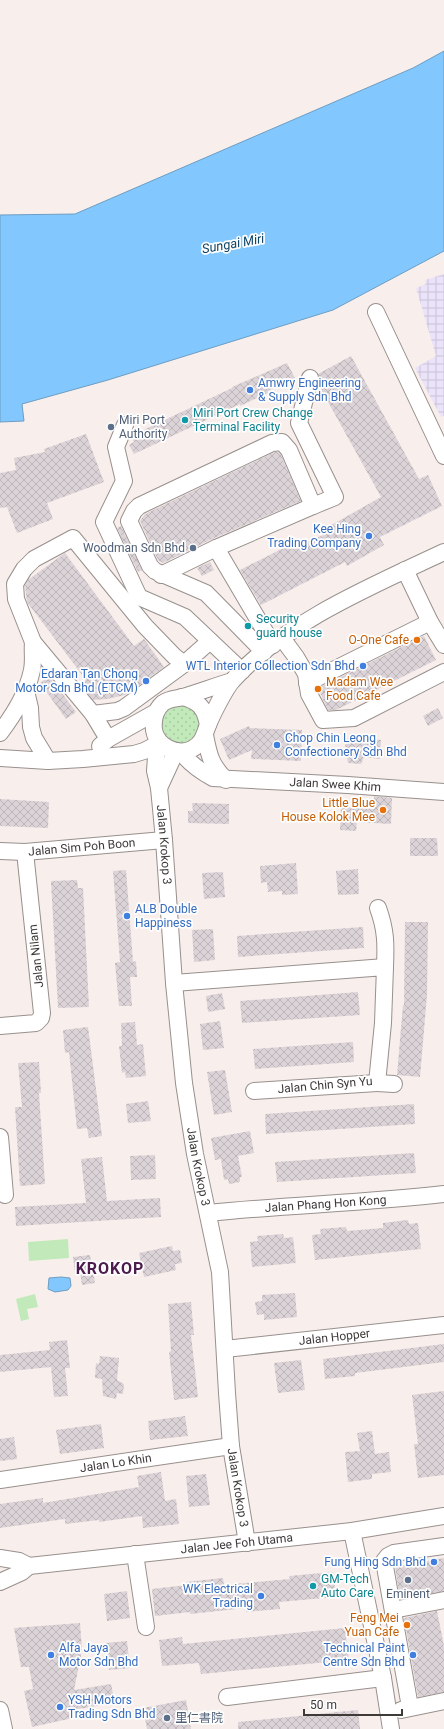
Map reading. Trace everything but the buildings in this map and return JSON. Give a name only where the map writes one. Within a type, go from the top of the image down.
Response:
[{"type":"street","points":[[376,312],[444,456]]},
{"type":"street","points":[[161,575],[216,548],[335,497],[299,423],[310,378]]},
{"type":"street","points":[[125,425],[116,447],[124,482],[104,522],[139,597],[185,617],[210,641],[237,676]]},
{"type":"street","points":[[313,506],[289,450],[282,442],[272,443],[139,506],[134,511],[129,521],[150,566],[154,571],[206,593],[273,645],[296,657],[306,674],[309,694],[323,720],[354,718],[444,672]]},
{"type":"street","points":[[108,739],[92,714],[33,642],[16,600],[15,584],[24,569],[34,559],[73,538],[145,626],[174,656],[184,664]]},
{"type":"street","points":[[216,548],[273,645]]},
{"type":"street","points":[[237,676],[182,697],[171,699],[162,704],[156,712],[153,723],[155,734],[160,743],[179,752],[191,749],[200,744],[206,730],[237,676],[273,645],[322,612],[444,552]]},
{"type":"street","points":[[405,570],[430,622],[444,645]]},
{"type":"street","points":[[145,626],[166,609]]},
{"type":"street","points":[[307,683],[430,622]]},
{"type":"street","points":[[92,714],[117,711],[124,708],[184,664],[210,641]]},
{"type":"street","points":[[0,733],[15,713],[26,691],[32,669],[33,642]]},
{"type":"street","points":[[26,691],[34,738],[48,761]]},
{"type":"street","points":[[182,697],[192,700],[200,706],[206,715],[208,756],[216,769],[226,780]]},
{"type":"street","points":[[83,759],[108,739],[156,712]]},
{"type":"street","points":[[0,758],[48,761],[83,759],[134,754],[160,743]]},
{"type":"street","name":"Jalan Krokop 3","points":[[160,743],[156,757],[155,771],[160,788],[174,983],[184,1083],[195,1154],[220,1272],[227,1393],[232,1446],[247,1542]]},
{"type":"street","name":"Jalan Krokop 3","points":[[160,788],[179,752]]},
{"type":"street","name":"Jalan Swee Khim","points":[[179,752],[188,762],[201,772],[213,778],[226,780],[348,785],[444,792]]},
{"type":"street","name":"Jalan Sim Poh Boon","points":[[0,851],[25,852],[164,840]]},
{"type":"street","name":"Jalan Nilam","points":[[0,1026],[36,1023],[41,1018],[42,1012],[25,852]]},
{"type":"street","name":"Jalan Chin Syn Yu","points":[[254,1091],[377,1083],[383,1023],[386,938],[384,923],[378,908]]},
{"type":"street","points":[[174,983],[385,967]]},
{"type":"street","points":[[377,1083],[394,1084]]},
{"type":"street","points":[[0,1138],[6,1195]]},
{"type":"street","name":"Jalan Phang Hon Kong","points":[[208,1213],[265,1207],[406,1199],[444,1194]]},
{"type":"street","name":"Jalan Hopper","points":[[225,1349],[444,1325]]},
{"type":"street","name":"Jalan Lo Khin","points":[[0,1480],[232,1446]]},
{"type":"street","name":"Jalan Jee Foh Utama","points":[[29,1566],[352,1531],[444,1516]]},
{"type":"street","points":[[352,1531],[383,1678],[389,1712],[390,1729]]},
{"type":"street","points":[[410,1708],[384,1561],[388,1556],[394,1553],[444,1546]]},
{"type":"street","points":[[136,1554],[146,1627]]},
{"type":"street","points":[[0,1558],[19,1561],[29,1566],[22,1572],[5,1576]]},
{"type":"street","points":[[393,1610],[444,1600]]},
{"type":"street","points":[[227,1697],[383,1678]]},
{"type":"street","points":[[389,1712],[444,1701]]},
{"type":"street","points":[[0,1710],[4,1729]]},
{"type":"shaded area","points":[[444,274],[444,416],[441,417],[415,368],[436,356],[416,288],[426,284],[425,280]]},
{"type":"green space","points":[[181,704],[194,710],[200,728],[196,737],[179,746],[162,737],[160,717],[168,707]]},
{"type":"green space","points":[[68,1239],[69,1258],[29,1261],[28,1242]]},
{"type":"green space","points":[[35,1294],[38,1307],[27,1309],[29,1319],[21,1321],[16,1299]]},
{"type":"water","name":"Sungai Miri","points":[[444,51],[444,251],[333,310],[108,380],[22,404],[24,421],[0,422],[0,215],[75,214],[413,68]]},
{"type":"water","points":[[49,1278],[70,1278],[71,1286],[68,1290],[55,1292],[48,1289]]},
{"type":"place","name":"Amwry Engineering & Supply Sdn Bhd","points":[[250,390]]},
{"type":"place","name":"Miri Port Crew Change Terminal Facility","points":[[185,420]]},
{"type":"place","name":"Miri Port Authority","points":[[111,427]]},
{"type":"place","name":"Kee Hing Trading Company","points":[[369,536]]},
{"type":"place","name":"Woodman Sdn Bhd","points":[[193,548]]},
{"type":"place","name":"Security guard house","points":[[248,626]]},
{"type":"place","name":"O-One Cafe","points":[[417,640]]},
{"type":"place","name":"WTL Interior Collection Sdn Bhd","points":[[363,666]]},
{"type":"place","name":"Edaran Tan Chong Motor Sdn Bhd (ETCM)","points":[[146,681]]},
{"type":"place","name":"Madam Wee Food Cafe","points":[[318,689]]},
{"type":"place","name":"Chop Chin Leong Confectionery Sdn Bhd","points":[[277,745]]},
{"type":"place","name":"Little Blue House Kolok Mee","points":[[383,810]]},
{"type":"place","name":"ALB Double Happiness","points":[[127,916]]},
{"type":"place","name":"Fung Hing Sdn Bhd","points":[[434,1562]]},
{"type":"place","name":"Eminent","points":[[408,1580]]},
{"type":"place","name":"GM-Tech Auto Care","points":[[313,1586]]},
{"type":"place","name":"WK Electrical Trading","points":[[261,1596]]},
{"type":"place","name":"Feng Mei Yuan Cafe","points":[[407,1625]]},
{"type":"place","name":"Alfa Jaya Motor Sdn Bhd","points":[[51,1655]]},
{"type":"place","name":"Technical Paint Centre Sdn Bhd","points":[[413,1655]]},
{"type":"place","name":"YSH Motors Trading Sdn Bhd","points":[[60,1707]]},
{"type":"place","name":"里仁書院","points":[[167,1718]]},
{"type":"district","name":"KROKOP","points":[[110,1268]]}]
